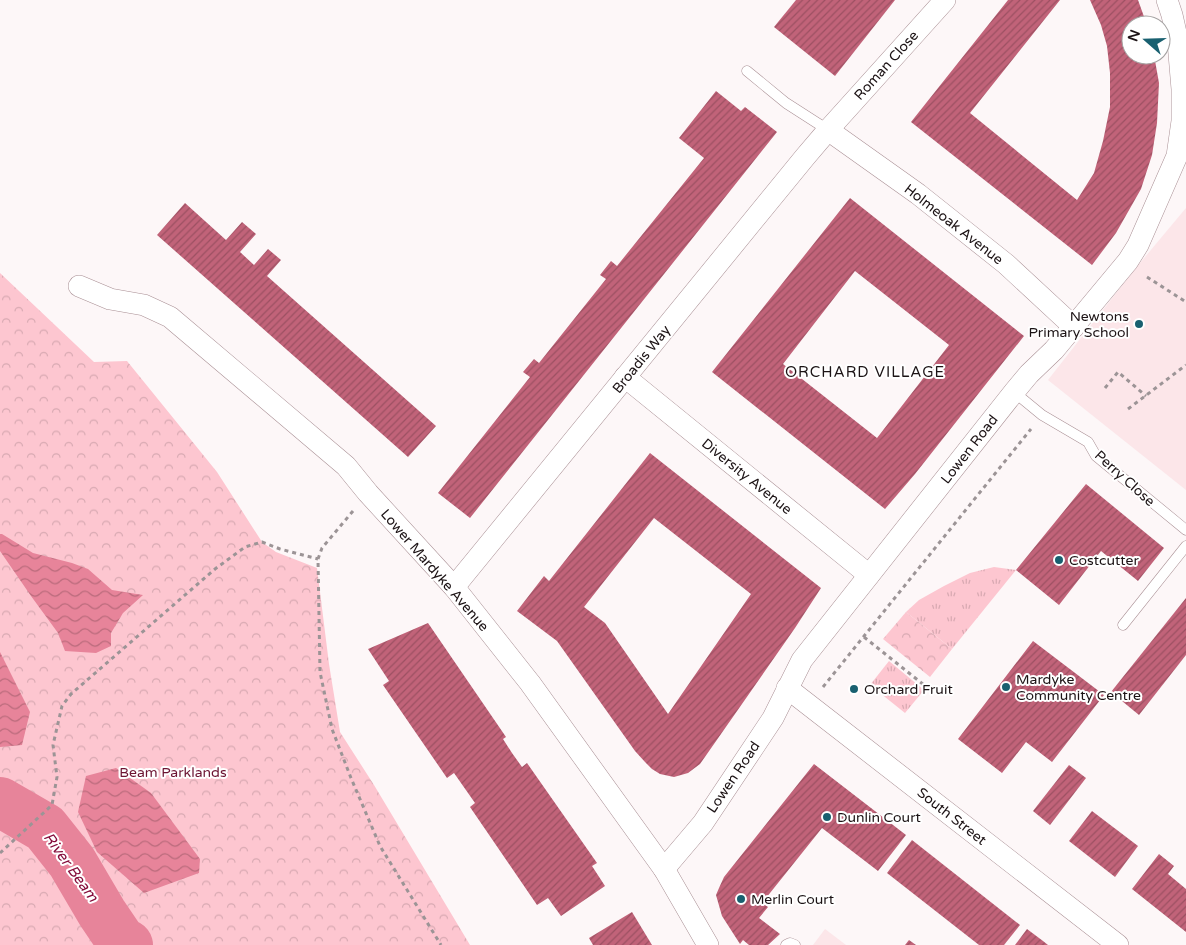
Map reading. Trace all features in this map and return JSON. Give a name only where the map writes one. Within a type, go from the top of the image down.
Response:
[{"type":"street","name":"Roman Close","points":[[828,130],[945,0]]},
{"type":"street","name":"Lowen Road","points":[[664,868],[703,823],[772,718],[802,660],[1014,392],[1074,327],[1138,245],[1182,157],[1181,73],[1178,42],[1167,0]]},
{"type":"street","name":"Holmeoak Avenue","points":[[828,130],[918,194],[1006,264],[1074,327]]},
{"type":"street","name":"Broadis Way","points":[[454,588],[828,130]]},
{"type":"street","name":"Lower Mardyke Avenue","points":[[78,286],[110,299],[144,305],[170,317],[346,466],[454,588],[530,684],[664,868],[708,945]]},
{"type":"street","name":"Diversity Avenue","points":[[625,377],[869,575]]},
{"type":"street","name":"South Street","points":[[788,688],[1118,945]]},
{"type":"lane","points":[[747,71],[786,104],[828,130]]},
{"type":"lane","name":"Perry Close","points":[[1014,392],[1042,415],[1088,442],[1096,456],[1186,530]]},
{"type":"lane","points":[[1123,625],[1186,546]]},
{"type":"lane","points":[[786,945],[790,943],[795,945]]},
{"type":"path","points":[[1128,260],[1136,269],[1186,302]]},
{"type":"path","points":[[1128,409],[1186,365]]},
{"type":"path","points":[[1104,388],[1118,372],[1146,396]]},
{"type":"path","points":[[808,704],[1042,415]]},
{"type":"path","points":[[368,493],[322,548],[318,559],[320,672],[332,729],[380,846],[441,945]]},
{"type":"path","points":[[0,853],[52,805],[56,777],[52,745],[62,706],[71,694],[216,569],[245,547],[262,542],[318,559]]},
{"type":"path","points":[[864,637],[924,685]]},
{"type":"shaded area","name":"Newtons Primary School","points":[[1186,208],[1186,490],[1048,380],[1135,269]]},
{"type":"shaded area","points":[[825,929],[846,945],[813,945]]},
{"type":"green space","name":"Beam Parklands","points":[[0,273],[94,362],[127,361],[217,472],[262,542],[276,552],[317,568],[340,732],[470,945],[0,945]]},
{"type":"green space","points":[[994,567],[1016,570],[952,649],[906,612],[919,600],[944,586],[970,573]]},
{"type":"green space","points":[[906,612],[952,649],[930,677],[883,639]]},
{"type":"green space","points":[[889,661],[924,690],[905,713],[870,685]]},
{"type":"water","points":[[0,534],[33,553],[88,569],[112,590],[143,595],[123,613],[111,633],[111,646],[96,653],[65,651],[58,633],[0,551]]},
{"type":"water","points":[[0,652],[30,712],[22,745],[0,747]]},
{"type":"water","points":[[116,768],[151,793],[200,859],[199,873],[144,893],[97,852],[78,812],[86,776]]},
{"type":"building","points":[[796,0],[895,0],[835,76],[774,27]]},
{"type":"building","points":[[1008,0],[1060,0],[970,113],[1077,200],[1094,173],[1110,107],[1110,73],[1107,46],[1101,25],[1090,0],[1138,0],[1143,15],[1121,15],[1121,65],[1156,65],[1159,83],[1157,123],[1152,155],[1141,189],[1116,233],[1092,265],[911,122]]},
{"type":"building","points":[[716,91],[741,111],[745,107],[777,132],[470,518],[438,493],[530,377],[523,372],[534,359],[539,363],[606,279],[600,275],[611,261],[617,266],[704,158],[679,138]]},
{"type":"building","points":[[850,198],[1024,336],[885,509],[712,372]],"holes":[[[855,271],[949,345],[877,438],[783,364]]]},
{"type":"building","points":[[185,203],[226,240],[242,222],[256,234],[240,252],[254,265],[268,249],[281,260],[267,276],[436,426],[408,457],[157,235]]},
{"type":"building","points":[[650,453],[821,588],[700,764],[688,773],[674,777],[660,774],[645,762],[635,751],[557,641],[517,611],[544,576],[549,581]],"holes":[[[654,518],[751,594],[668,714],[605,623],[584,607]]]},
{"type":"building","points":[[1086,484],[1164,548],[1138,581],[1101,551],[1059,605],[1016,570]]},
{"type":"building","points":[[1186,598],[1186,655],[1139,715],[1111,692]]},
{"type":"building","points":[[428,623],[506,737],[503,739],[512,753],[522,767],[527,763],[597,863],[592,866],[605,886],[561,916],[548,898],[537,905],[470,807],[475,803],[454,773],[447,778],[383,685],[389,681],[368,649]]},
{"type":"building","points":[[1033,641],[1104,695],[1052,762],[1026,742],[1002,773],[958,739]]},
{"type":"building","name":"Dunlin Court","points":[[814,764],[906,835],[878,871],[822,828],[762,903],[768,907],[759,918],[780,934],[768,945],[749,945],[743,940],[740,944],[722,916],[716,895],[724,877]]},
{"type":"building","points":[[1069,765],[1086,778],[1050,825],[1033,811]]},
{"type":"building","points":[[1092,811],[1138,846],[1115,877],[1069,841]]},
{"type":"building","points":[[912,840],[1020,925],[1004,945],[979,945],[887,873]]},
{"type":"building","points":[[1159,854],[1174,866],[1168,874],[1186,889],[1186,932],[1132,889]]},
{"type":"building","points":[[632,912],[652,945],[593,945],[589,938]]},
{"type":"building","points":[[1027,929],[1043,941],[1048,945],[1015,945]]},
{"type":"building","points":[[909,940],[916,945],[905,945]]},
{"type":"waterway","name":"River Beam","points":[[0,802],[45,828],[72,862],[121,941],[128,945]]},
{"type":"place","name":"Newtons Primary School","points":[[1139,324]]},
{"type":"place","name":"Costcutter","points":[[1059,560]]},
{"type":"place","name":"Mardyke Community Centre","points":[[1006,687]]},
{"type":"place","name":"Orchard Fruit","points":[[854,689]]},
{"type":"place","name":"Dunlin Court","points":[[827,817]]},
{"type":"place","name":"Merlin Court","points":[[741,899]]},
{"type":"district","name":"ORCHARD VILLAGE","points":[[865,372]]}]
